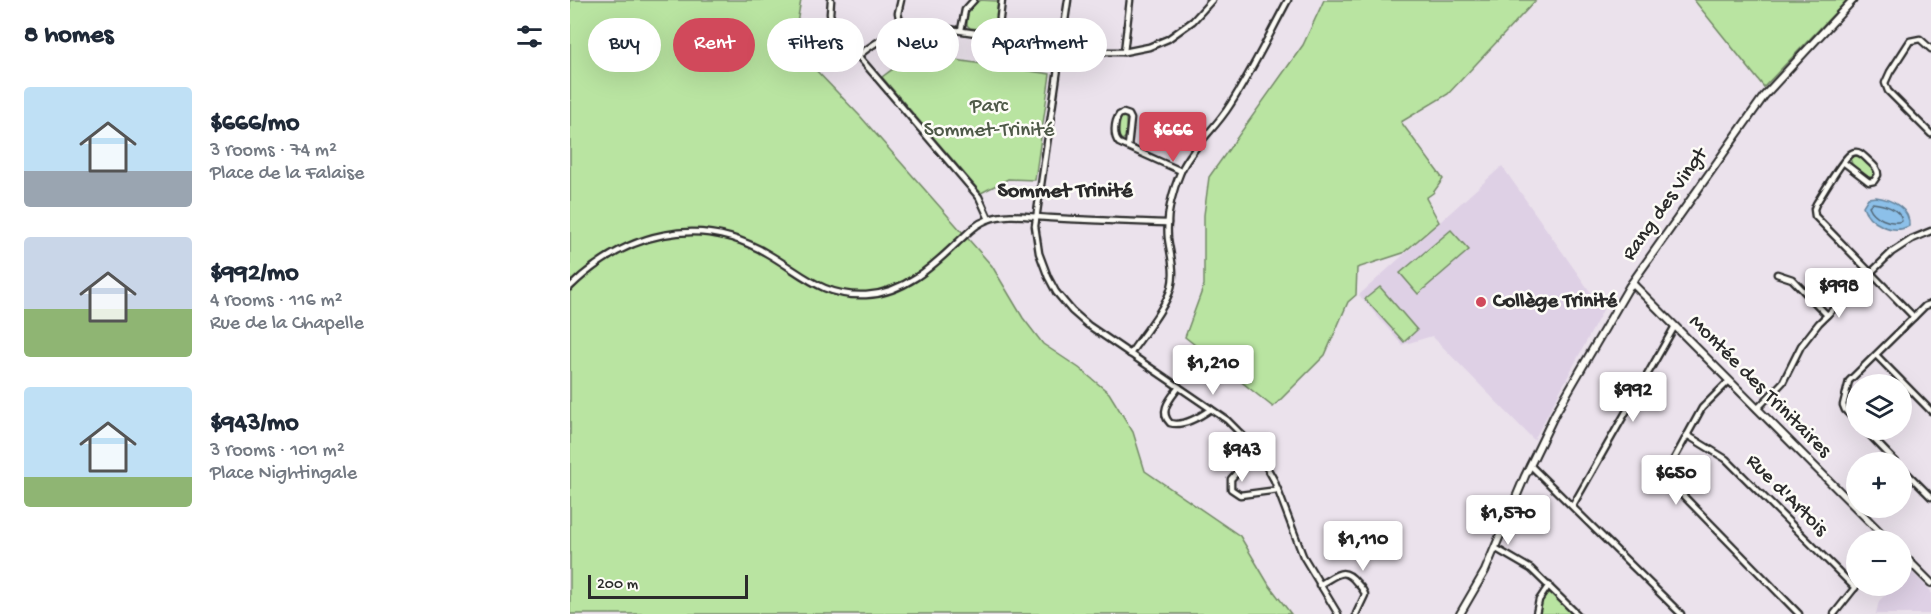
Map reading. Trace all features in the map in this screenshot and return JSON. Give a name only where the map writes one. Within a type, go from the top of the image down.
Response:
[{"type":"street","points":[[831,0],[832,18]]},
{"type":"street","points":[[899,18],[901,0]]},
{"type":"street","points":[[971,32],[961,30],[965,10],[974,0]]},
{"type":"street","points":[[1000,18],[1002,0]]},
{"type":"street","points":[[1066,18],[1068,0]]},
{"type":"street","points":[[1124,52],[1130,0]]},
{"type":"street","points":[[1107,51],[1124,52],[1149,47],[1172,37],[1195,19],[1212,0]]},
{"type":"street","points":[[1130,354],[1167,299],[1171,287],[1173,275],[1168,224],[1172,196],[1181,171],[1231,104],[1288,0]]},
{"type":"street","name":"Rang des Vingt","points":[[1460,614],[1481,578],[1530,465],[1564,396],[1632,283],[1764,96],[1853,0]]},
{"type":"street","points":[[1931,49],[1920,39],[1910,41],[1887,76],[1885,84],[1888,91],[1931,134]]},
{"type":"street","points":[[864,51],[876,42]]},
{"type":"street","points":[[864,63],[979,197],[989,219]]},
{"type":"street","points":[[1058,72],[1036,217],[1039,253],[1056,292],[1082,320],[1211,409],[1236,428],[1257,450],[1270,471],[1298,546],[1338,614]]},
{"type":"street","points":[[1128,147],[1131,119],[1127,114],[1122,113],[1117,118],[1116,138],[1118,142],[1128,147],[1181,171]]},
{"type":"street","points":[[1843,162],[1869,182],[1874,181],[1878,175],[1878,169],[1860,153],[1851,153],[1843,162],[1816,204],[1814,212],[1817,219],[1914,316]]},
{"type":"street","points":[[570,286],[603,258],[633,243],[671,233],[698,232],[726,236],[756,247],[823,289],[847,295],[876,294],[898,288],[918,277],[974,228],[989,219],[1007,216],[1168,224]]},
{"type":"street","points":[[1757,409],[1783,382],[1804,342],[1827,315],[1901,245],[1931,231]]},
{"type":"street","points":[[1777,274],[1792,279],[1827,315]]},
{"type":"street","name":"Montée des Trinitaires","points":[[1632,283],[1878,530]]},
{"type":"street","points":[[1855,374],[1914,316],[1925,306],[1931,304]]},
{"type":"street","points":[[1573,505],[1675,326]]},
{"type":"street","points":[[1876,355],[1931,411]]},
{"type":"street","points":[[1729,381],[1706,402],[1667,472],[1668,482],[1799,614]]},
{"type":"street","points":[[1179,387],[1164,410],[1165,417],[1170,423],[1179,424],[1211,409]]},
{"type":"street","points":[[1846,391],[1843,400],[1846,411]]},
{"type":"street","name":"Rue d'Artois","points":[[1687,435],[1726,459],[1846,576]]},
{"type":"street","points":[[1875,440],[1886,452]]},
{"type":"street","points":[[1257,450],[1231,479],[1231,489],[1240,495],[1278,490]]},
{"type":"street","points":[[1530,465],[1681,614]]},
{"type":"street","points":[[1912,478],[1931,497]]},
{"type":"street","points":[[1495,548],[1526,565],[1577,614]]},
{"type":"street","points":[[1912,564],[1931,582]]},
{"type":"street","points":[[1319,585],[1342,573],[1350,574],[1364,591],[1365,596],[1356,614]]},
{"type":"street","points":[[1536,614],[1539,600],[1549,585]]},
{"type":"street","points":[[1834,614],[1848,596]]},
{"type":"shaded area","name":"Collège Trinité","points":[[1502,166],[1603,310],[1534,440],[1432,336],[1402,345],[1359,295]]},
{"type":"shaded area","points":[[1912,572],[1931,591],[1931,614],[1876,614],[1879,601],[1884,596],[1912,596]]},
{"type":"green space","points":[[570,0],[801,0],[798,18],[767,18],[767,72],[818,72],[860,116],[992,266],[1023,318],[1043,344],[1079,368],[1109,393],[1133,432],[1145,471],[1240,536],[1269,585],[1291,614],[570,614]]},
{"type":"green space","points":[[980,0],[998,1],[996,18],[971,18],[971,28],[967,25],[968,10]]},
{"type":"green space","points":[[1324,0],[1536,0],[1448,94],[1401,122],[1443,179],[1433,193],[1426,198],[1439,222],[1403,253],[1357,268],[1356,295],[1348,302],[1325,355],[1273,407],[1185,337],[1204,285],[1204,215],[1209,177],[1303,45]]},
{"type":"green space","points":[[1694,0],[1847,0],[1764,87]]},
{"type":"green space","name":"Parc Sommet-Trinité","points":[[959,61],[971,62],[971,72],[1050,74],[1035,180],[1008,179],[981,193],[882,77],[889,72],[959,72]]},
{"type":"green space","points":[[1122,117],[1126,118],[1126,137],[1122,140],[1118,136]]},
{"type":"green space","points":[[1856,156],[1869,165],[1874,173],[1872,177],[1868,177],[1852,164],[1850,158]]},
{"type":"green space","points":[[1451,230],[1469,250],[1418,294],[1400,273]]},
{"type":"green space","points":[[1380,287],[1417,330],[1404,342],[1365,299]]},
{"type":"green space","points":[[1549,593],[1573,614],[1539,614],[1541,601]]},
{"type":"water","points":[[1876,197],[1899,206],[1907,215],[1909,226],[1889,228],[1870,218],[1863,206],[1868,198]]},
{"type":"place","name":"Collège Trinité","points":[[1481,302]]},
{"type":"district","name":"Sommet Trinité","points":[[1065,192]]}]
